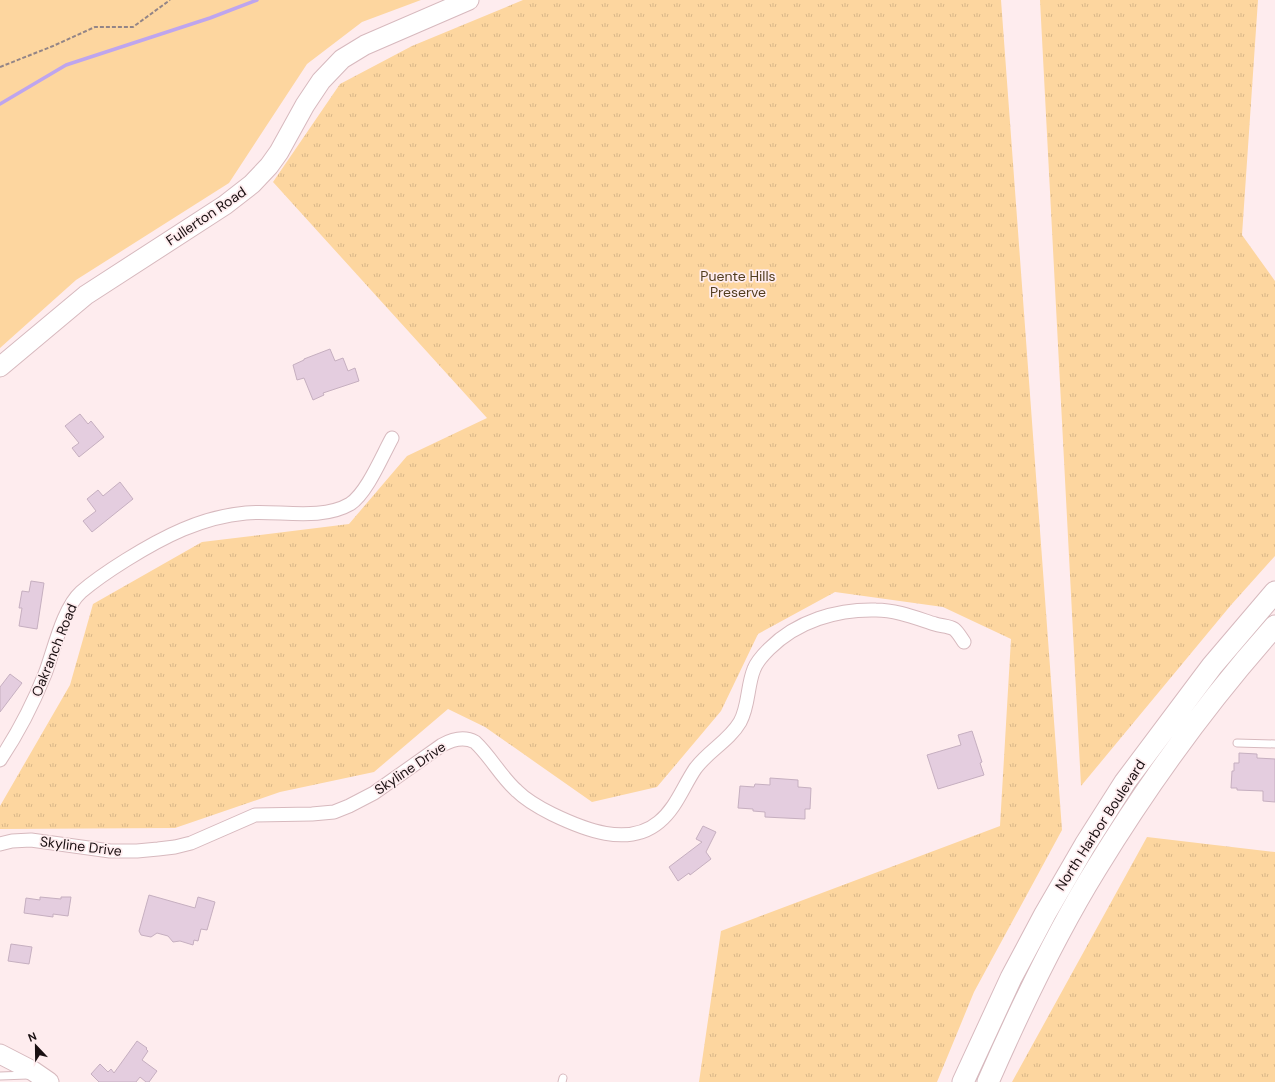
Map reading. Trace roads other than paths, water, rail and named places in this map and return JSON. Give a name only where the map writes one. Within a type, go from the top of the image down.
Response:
[{"type":"main road","name":"North Harbor Boulevard","points":[[963,1082],[1011,978],[1045,914],[1089,838],[1125,782],[1212,666],[1275,592]]},
{"type":"main road","name":"North Harbor Boulevard","points":[[988,1082],[1015,1020],[1050,950],[1095,870],[1129,816],[1176,749],[1245,660],[1275,626]]},
{"type":"street","name":"Fullerton Road","points":[[0,367],[86,295],[219,210],[252,184],[279,152],[305,105],[321,80],[340,60],[365,45],[469,0]]},
{"type":"street","name":"Oakranch Road","points":[[0,760],[30,708],[69,607],[75,598],[87,587],[120,564],[170,534],[202,522],[229,515],[246,513],[319,513],[333,511],[344,507],[359,497],[392,438]]},
{"type":"street","name":"Skyline Drive","points":[[0,844],[12,841],[31,840],[110,851],[158,849],[191,843],[255,815],[334,812],[374,793],[442,745],[450,741],[460,739],[468,739],[475,742],[506,781],[518,792],[547,811],[581,827],[602,833],[622,834],[639,832],[655,825],[666,815],[676,802],[697,767],[737,726],[743,714],[750,680],[755,666],[768,650],[792,631],[811,621],[827,616],[859,610],[878,610],[892,612],[954,629],[964,642]]},
{"type":"street","points":[[0,1054],[45,1079]]},
{"type":"lane","points":[[1237,743],[1275,744]]},
{"type":"lane","points":[[0,1076],[18,1074],[45,1079]]},
{"type":"waterway","points":[[0,104],[66,65],[210,18],[257,0]]},
{"type":"park label","name":"Puente Hills Preserve","points":[[738,284]]}]
